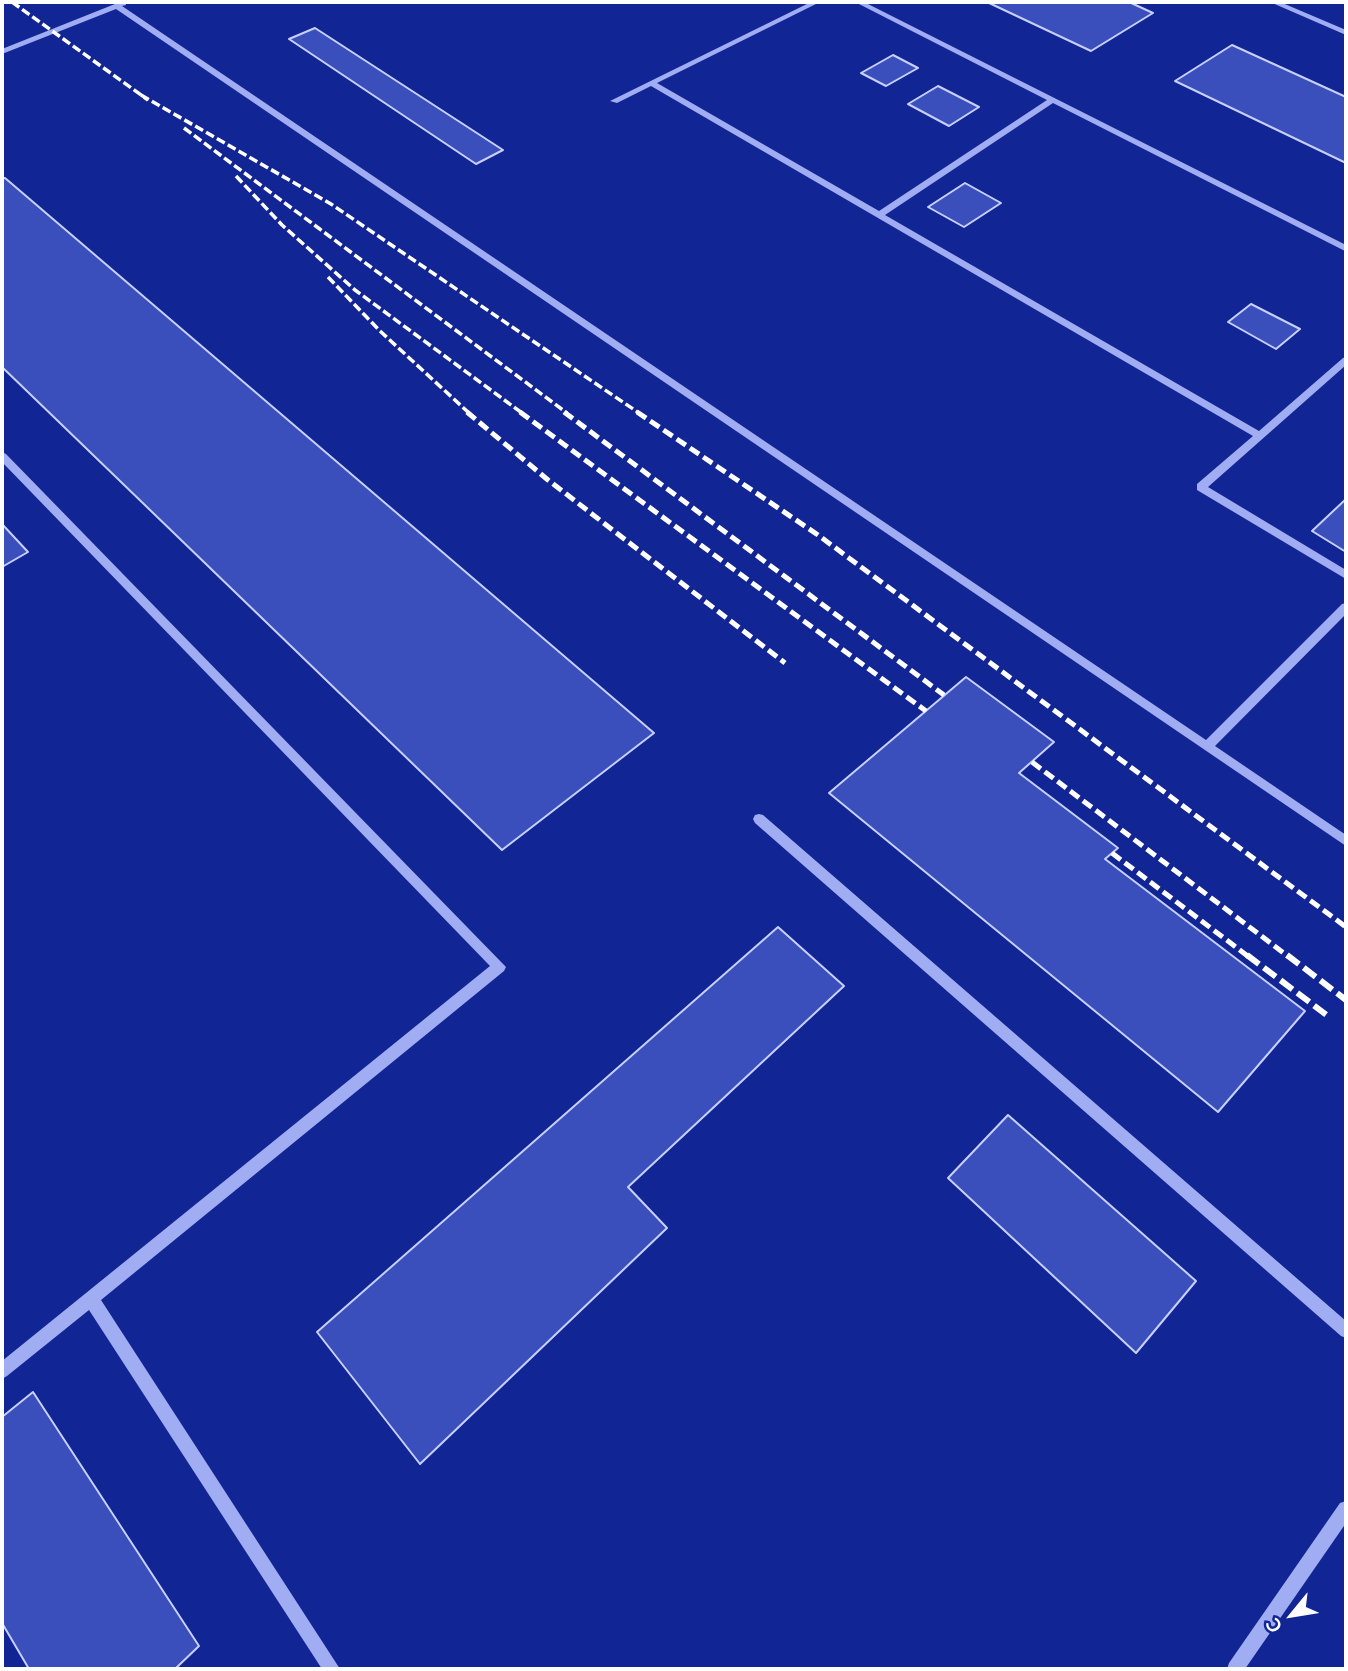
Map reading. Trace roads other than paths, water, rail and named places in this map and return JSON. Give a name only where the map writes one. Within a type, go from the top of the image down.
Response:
[{"type":"lane","points":[[614,101],[816,2]]},
{"type":"lane","points":[[859,2],[1346,248]]},
{"type":"lane","points":[[1274,2],[1346,33]]},
{"type":"lane","points":[[2,51],[122,4],[1346,841]]},
{"type":"lane","points":[[651,83],[1260,436]]},
{"type":"lane","points":[[878,216],[1053,100]]},
{"type":"lane","points":[[1346,360],[1201,487],[1346,575]]},
{"type":"lane","points":[[2,456],[499,967],[2,1371]]},
{"type":"lane","points":[[1207,746],[1346,607]]},
{"type":"lane","points":[[759,819],[1346,1331]]},
{"type":"lane","points":[[91,1299],[332,1669]]},
{"type":"lane","points":[[1235,1669],[1346,1509]]},
{"type":"railway","points":[[12,2],[141,95]]},
{"type":"railway","points":[[141,95],[331,204],[639,413]]},
{"type":"railway","points":[[141,95],[148,100]]},
{"type":"railway","points":[[184,128],[567,413]]},
{"type":"railway","points":[[236,176],[282,225],[355,290],[522,413]]},
{"type":"railway","points":[[328,277],[380,331],[469,413]]},
{"type":"railway","points":[[467,412],[548,480],[785,663]]},
{"type":"railway","points":[[520,412],[926,711]]},
{"type":"railway","points":[[564,412],[944,695]]},
{"type":"railway","points":[[637,412],[818,535],[1346,927]]},
{"type":"railway","points":[[1032,762],[1289,957]]},
{"type":"railway","points":[[1112,853],[1249,957]]},
{"type":"railway","points":[[1247,955],[1328,1016]]},
{"type":"railway","points":[[1287,955],[1346,1000]]}]
